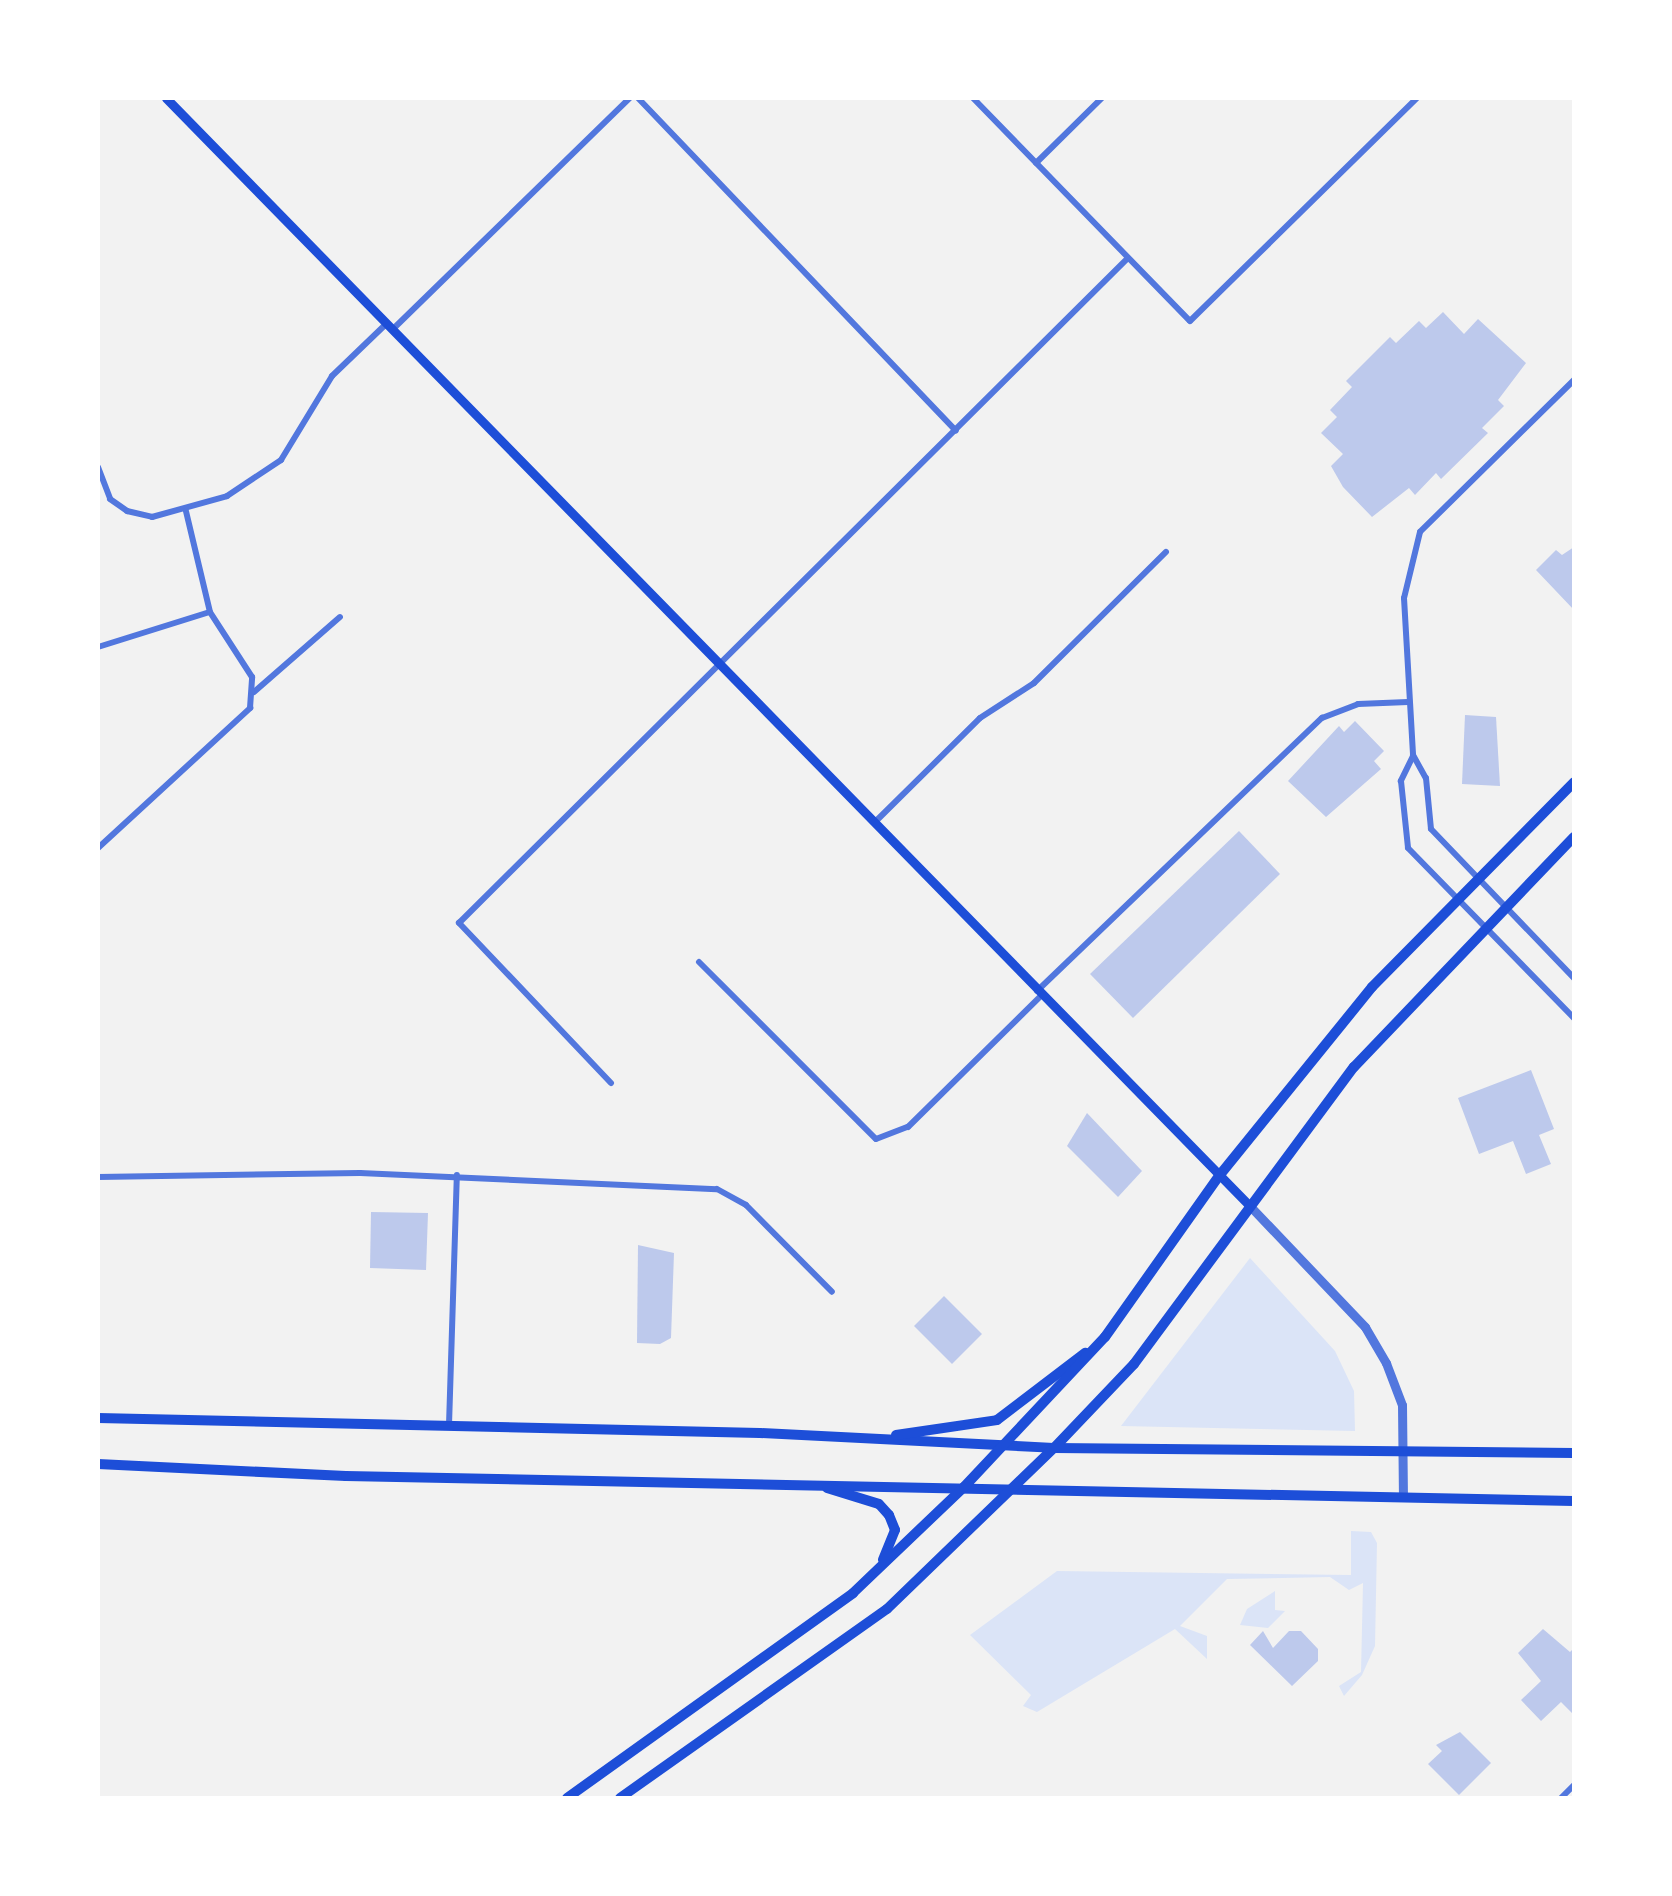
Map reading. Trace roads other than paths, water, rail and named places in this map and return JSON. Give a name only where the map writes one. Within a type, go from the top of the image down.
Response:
[{"type":"main road","points":[[166,98],[1248,1204]]},
{"type":"main road","points":[[568,1798],[814,1623],[964,1488],[1106,1337],[1219,1176],[1372,987],[1574,782]]},
{"type":"main road","points":[[620,1798],[844,1644],[1054,1448],[1134,1364],[1248,1204],[1354,1067],[1574,837]]},
{"type":"main road","points":[[868,1438],[998,1420],[1106,1337]]},
{"type":"main road","points":[[98,1418],[868,1438],[1054,1448],[1574,1453]]},
{"type":"main road","points":[[98,1464],[346,1476],[1574,1501]]},
{"type":"main road","points":[[816,1485],[878,1504],[890,1515],[892,1544],[878,1569]]},
{"type":"street","points":[[98,467],[110,498],[127,511],[152,516],[186,511],[226,496],[281,460],[332,376],[389,327],[630,98]]},
{"type":"street","points":[[638,98],[956,431]]},
{"type":"street","points":[[973,98],[1190,321],[1417,98]]},
{"type":"street","points":[[1036,162],[1102,98]]},
{"type":"street","points":[[611,1083],[459,922],[1128,258]]},
{"type":"street","points":[[1574,380],[1420,532],[1404,598],[1413,755],[1426,778],[1431,829],[1574,978]]},
{"type":"street","points":[[186,511],[210,612],[252,676],[254,692]]},
{"type":"street","points":[[874,824],[980,718],[1034,683],[1166,552]]},
{"type":"street","points":[[98,647],[210,612]]},
{"type":"street","points":[[98,848],[236,724],[254,692],[340,617]]},
{"type":"street","points":[[699,962],[876,1139],[908,1127],[1322,718],[1358,704],[1408,702]]},
{"type":"street","points":[[1413,755],[1401,781],[1408,848],[1574,1018]]},
{"type":"street","points":[[449,1425],[457,1176]]},
{"type":"street","points":[[98,1177],[457,1176],[718,1189],[746,1204],[832,1292]]},
{"type":"street","points":[[1248,1204],[1365,1327],[1402,1405],[1402,1496]]},
{"type":"street","points":[[1561,1798],[1574,1786]]}]
